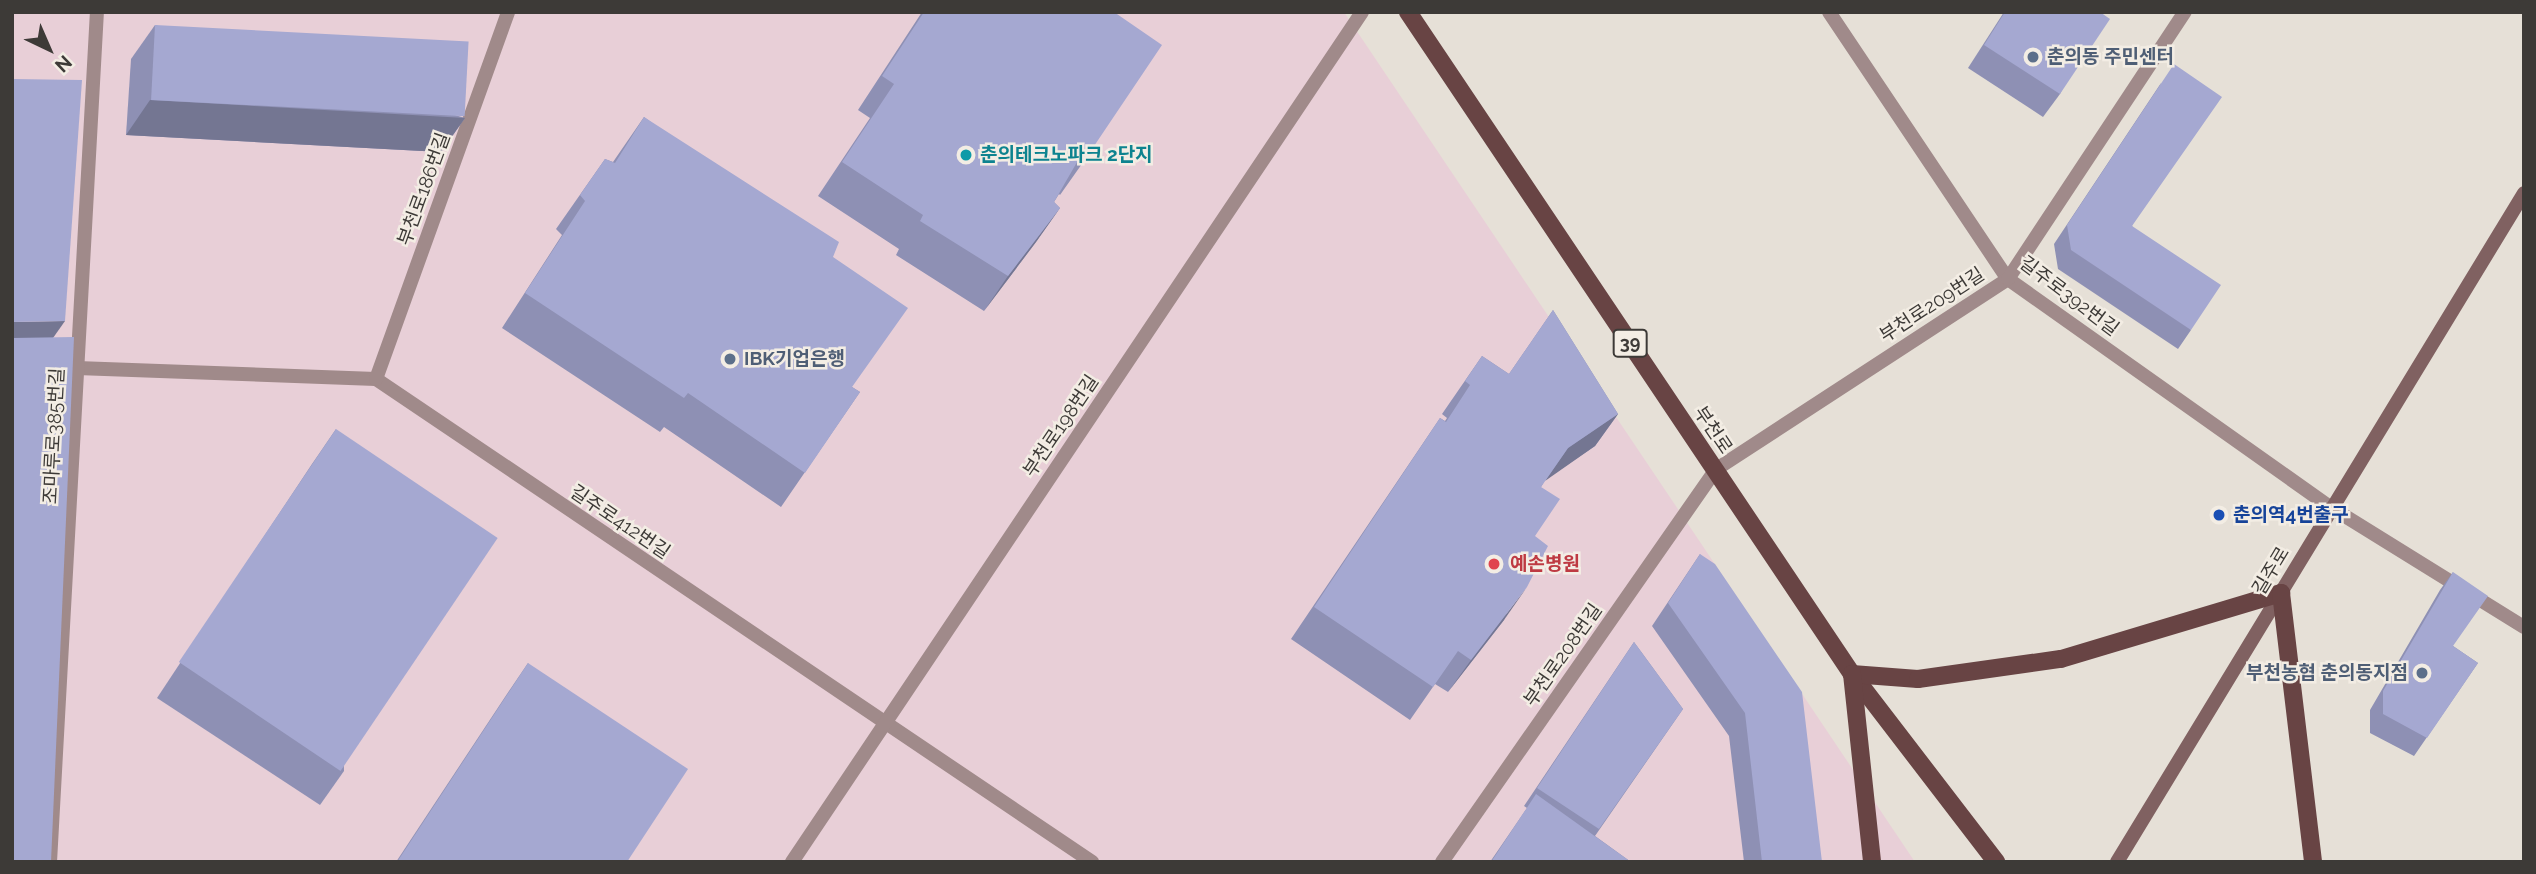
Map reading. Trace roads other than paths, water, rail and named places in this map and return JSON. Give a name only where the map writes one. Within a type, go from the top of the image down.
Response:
[{"type":"main road","name":"부천로","points":[[1408,12],[1852,674],[1996,862]]},
{"type":"main road","points":[[1872,862],[1852,674],[1918,680],[2061,659],[2281,593],[2314,862]]},
{"type":"street","name":"조마루로385번길","points":[[50,862],[97,12]]},
{"type":"street","name":"부천로186번길","points":[[376,379],[508,12]]},
{"type":"street","name":"부천로198번길","points":[[792,862],[1362,12]]},
{"type":"street","name":"길주로392번길","points":[[1829,12],[2008,279],[2332,508],[2524,627]]},
{"type":"street","name":"부천로209번길","points":[[1715,470],[2008,279],[2185,12]]},
{"type":"street","name":"길주로","points":[[2117,862],[2524,193]]},
{"type":"street","points":[[77,368],[376,379]]},
{"type":"street","name":"길주로412번길","points":[[376,379],[884,725],[1092,862]]},
{"type":"street","name":"부천로208번길","points":[[1442,862],[1715,470]]},
{"type":"place","name":"춘의동 주민센터","points":[[2033,57]]},
{"type":"place","name":"춘의테크노파크 2단지","points":[[966,155]]},
{"type":"place","name":"IBK기업은행","points":[[730,359]]},
{"type":"place","name":"춘의역4번출구","points":[[2219,515]]},
{"type":"place","name":"예손병원","points":[[1494,564]]},
{"type":"place","name":"부천농협 춘의동지점","points":[[2422,673]]}]
